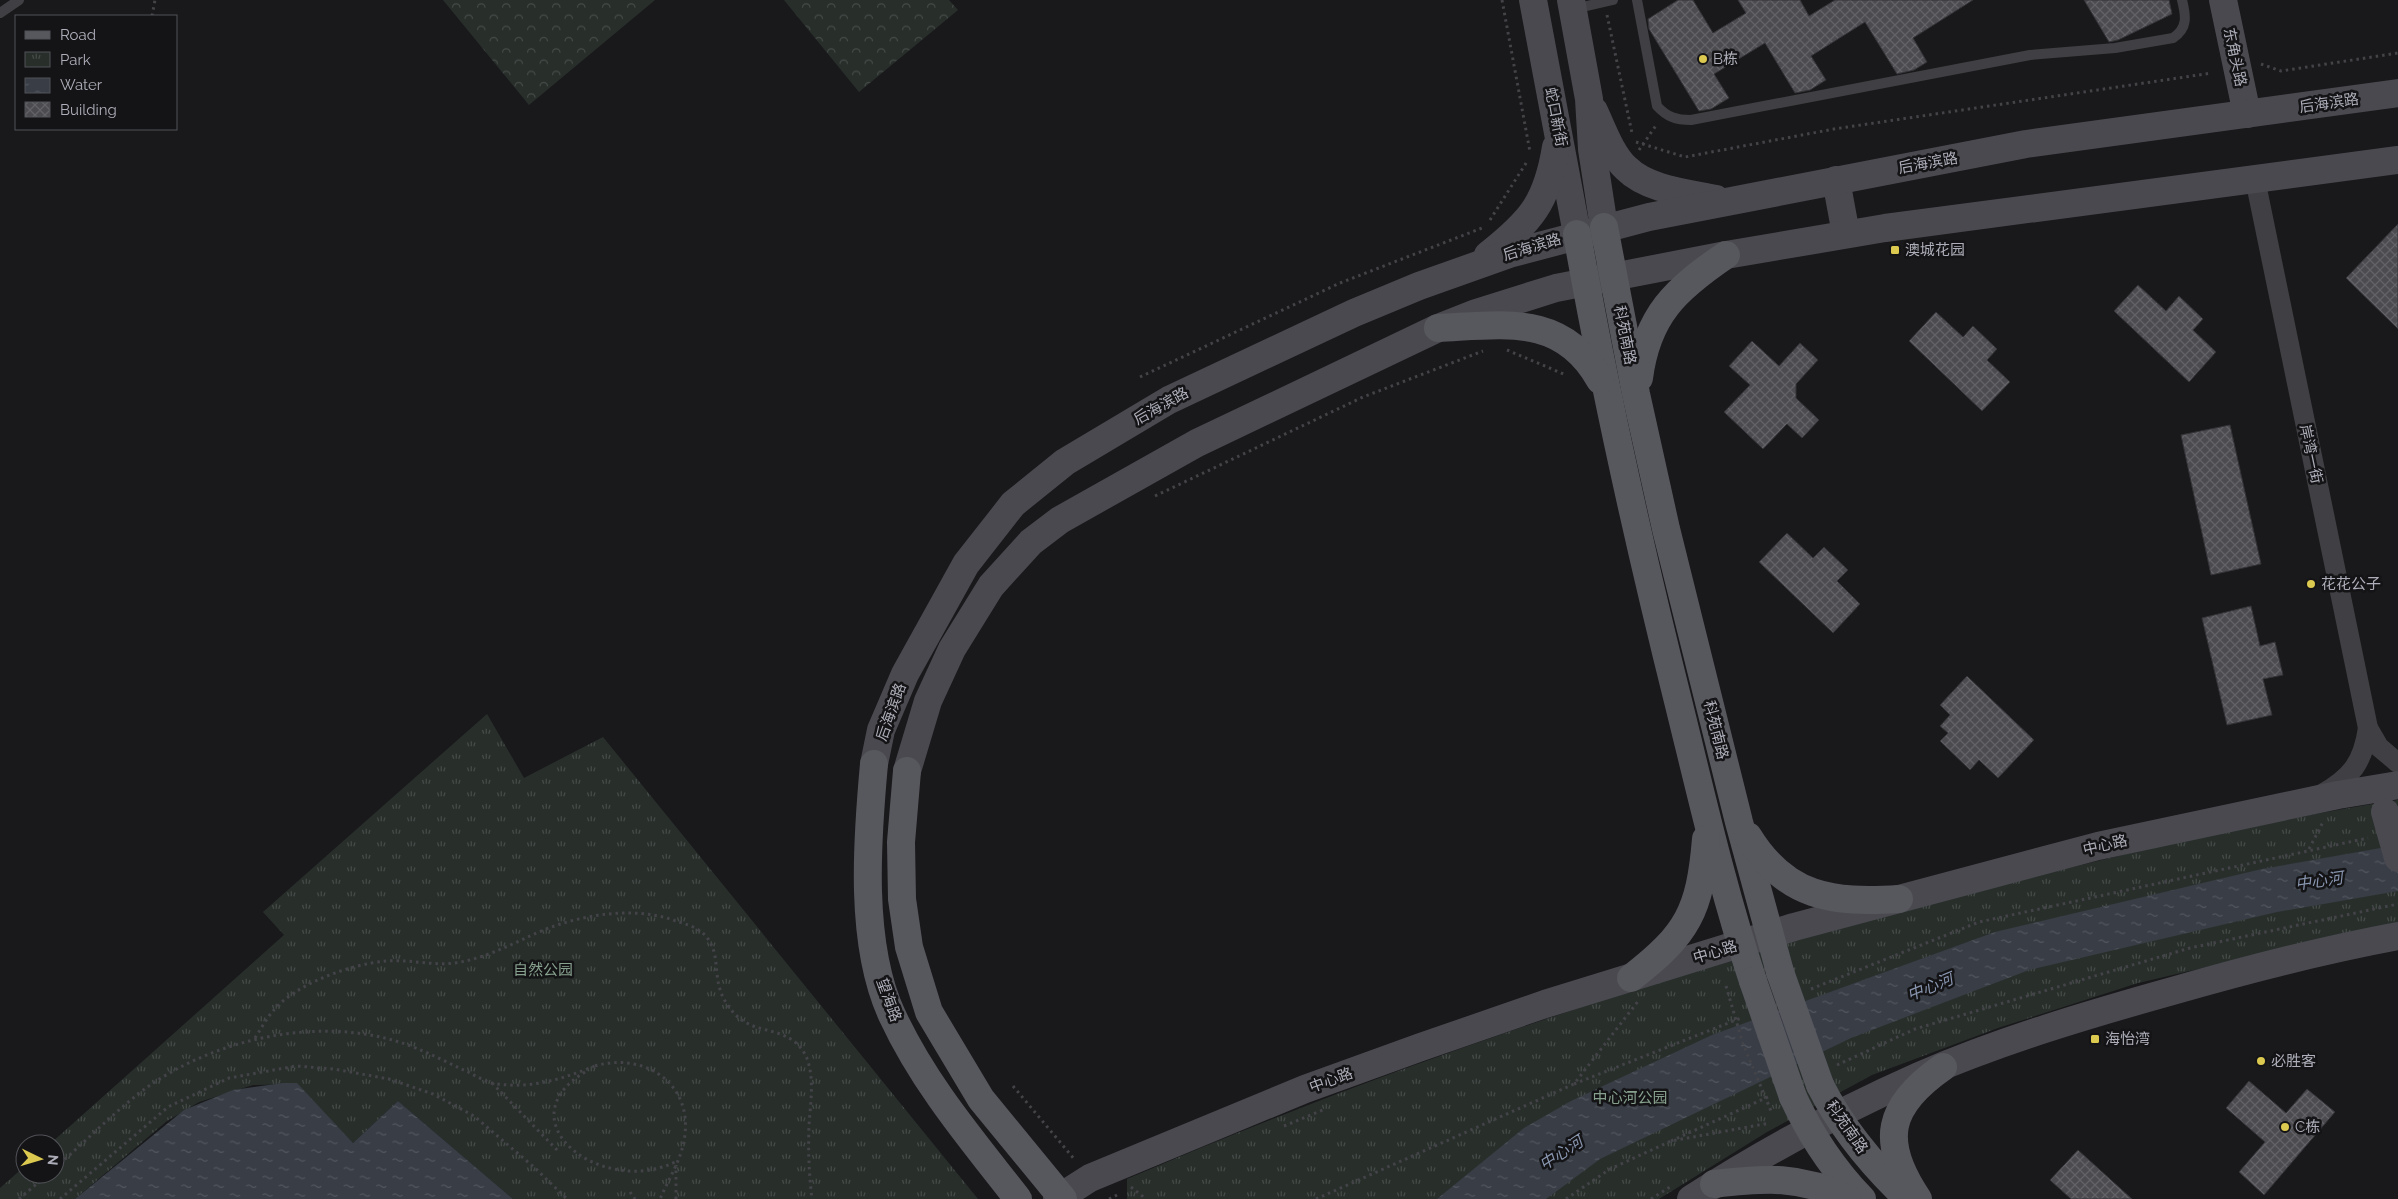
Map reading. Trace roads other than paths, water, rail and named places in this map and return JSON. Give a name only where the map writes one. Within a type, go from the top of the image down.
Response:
[{"type":"main road","name":"蛇口新街","points":[[1534,0],[1577,234]]},
{"type":"main road","name":"东角头路","points":[[2223,0],[2247,114]]},
{"type":"main road","name":"蛇口新街","points":[[1572,4],[1589,99],[1592,149],[1604,227]]},
{"type":"main road","name":"后海滨路","points":[[874,764],[881,730],[905,674],[966,564],[1013,504],[1065,462],[1169,400],[1354,313],[1476,265],[1604,227],[1728,201],[2026,144],[2398,93]]},
{"type":"main road","points":[[1589,99],[1610,143],[1626,168],[1645,180],[1670,189],[1728,201]]},
{"type":"main road","points":[[1476,265],[1526,223],[1537,208],[1548,186],[1558,128]]},
{"type":"main road","name":"后海滨路","points":[[1060,1198],[981,1100],[930,1012],[909,947],[902,899],[901,842],[907,771],[928,700],[952,649],[991,586],[1031,542],[1060,520],[1197,443],[1438,328],[1540,292],[1726,255],[1846,234],[2398,160]]},
{"type":"main road","points":[[1836,180],[1846,234]]},
{"type":"main road","name":"科苑南路","points":[[1604,227],[1636,394],[1666,529],[1739,822],[1780,972],[1827,1076],[1835,1116],[1849,1136],[1908,1199]]},
{"type":"main road","name":"科苑南路","points":[[1577,234],[1606,391],[1638,538],[1708,820],[1741,944],[1753,981],[1778,1101],[1809,1129],[1832,1166],[1862,1199]]},
{"type":"main road","points":[[1636,394],[1643,349],[1656,317],[1679,290],[1726,255]]},
{"type":"main road","points":[[1438,328],[1518,326],[1557,335],[1582,353],[1606,391]]},
{"type":"main road","name":"望海路","points":[[874,764],[868,828],[868,890],[875,960],[891,1014],[954,1120],[1018,1199]]},
{"type":"main road","name":"中心路","points":[[1060,1198],[1090,1178],[1305,1089],[1545,1004],[1632,988],[1741,944],[1899,898],[2098,846],[2362,790],[2398,785]]},
{"type":"main road","points":[[2362,790],[2377,800],[2385,812],[2398,858]]},
{"type":"main road","points":[[1632,988],[1668,947],[1690,916],[1702,877],[1708,820]]},
{"type":"main road","points":[[1739,822],[1764,858],[1782,876],[1797,886],[1843,900],[1899,898]]},
{"type":"main road","points":[[1691,1199],[1809,1129],[1944,1066],[2042,1031],[2128,1004],[2271,964],[2347,946],[2397,941]]},
{"type":"main road","points":[[1918,1199],[1896,1156],[1894,1126],[1906,1100],[1914,1089],[1944,1066]]},
{"type":"main road","points":[[1714,1184],[1776,1178],[1824,1187],[1848,1199]]},
{"type":"street","name":"岸湾一街","points":[[2254,179],[2368,728]]},
{"type":"street","points":[[2368,728],[2380,747],[2398,763]]},
{"type":"street","points":[[2309,801],[2344,780],[2357,766],[2365,749],[2368,728]]},
{"type":"lane","points":[[0,13],[19,0]]},
{"type":"lane","points":[[1572,4],[1613,0]]},
{"type":"lane","points":[[1637,0],[1657,106],[1664,114],[1677,120],[1691,120],[2030,55],[2116,48],[2173,38],[2184,27],[2186,18],[2182,0]]},
{"type":"water","name":"中心河","points":[[2398,845],[2398,891],[2277,912],[2029,970],[1851,1038],[1600,1159],[1546,1199],[1437,1199],[1524,1128],[1571,1101],[1712,1035],[1995,932],[2262,869]]},
{"type":"water","points":[[283,1083],[297,1083],[353,1143],[398,1101],[513,1199],[75,1199],[184,1110],[233,1090]]},
{"type":"place","name":"B栋","points":[[1703,59]]},
{"type":"place","name":"澳城花园","points":[[1895,250]]},
{"type":"place","name":"花花公子","points":[[2311,584]]},
{"type":"place","name":"海怡湾","points":[[2095,1039]]},
{"type":"place","name":"必胜客","points":[[2261,1061]]},
{"type":"place","name":"C栋","points":[[2285,1127]]},
{"type":"park label","name":"自然公园","points":[[543,970]]},
{"type":"park label","name":"中心河公园","points":[[1630,1098]]}]
